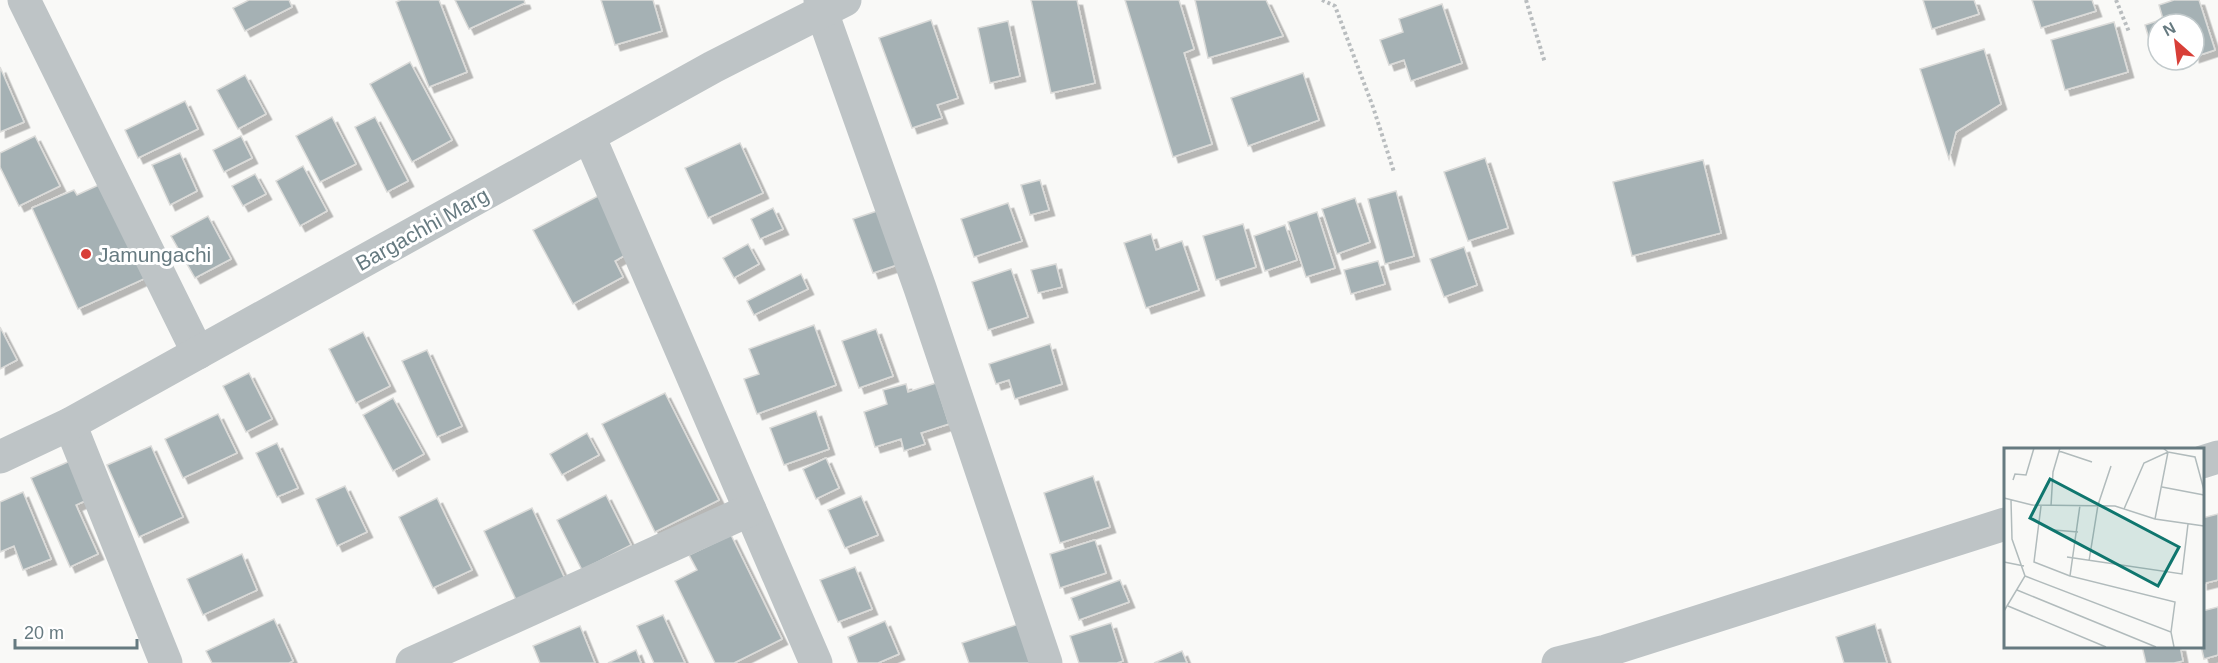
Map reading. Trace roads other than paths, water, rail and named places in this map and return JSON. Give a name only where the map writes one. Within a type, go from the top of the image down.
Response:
[{"type":"street","points":[[24,0],[198,353]]},
{"type":"street","points":[[829,4],[924,300],[1047,663]]},
{"type":"street","name":"Bargachhi Marg","points":[[0,457],[70,424],[829,4]]},
{"type":"street","points":[[589,136],[816,663]]},
{"type":"street","points":[[70,424],[166,663]]},
{"type":"street","points":[[2203,462],[2218,457]]},
{"type":"street","points":[[412,663],[750,510]]},
{"type":"street","points":[[1558,663],[1606,651],[2004,524]]},
{"type":"place","name":"Jamungachi","points":[[86,254]]}]
